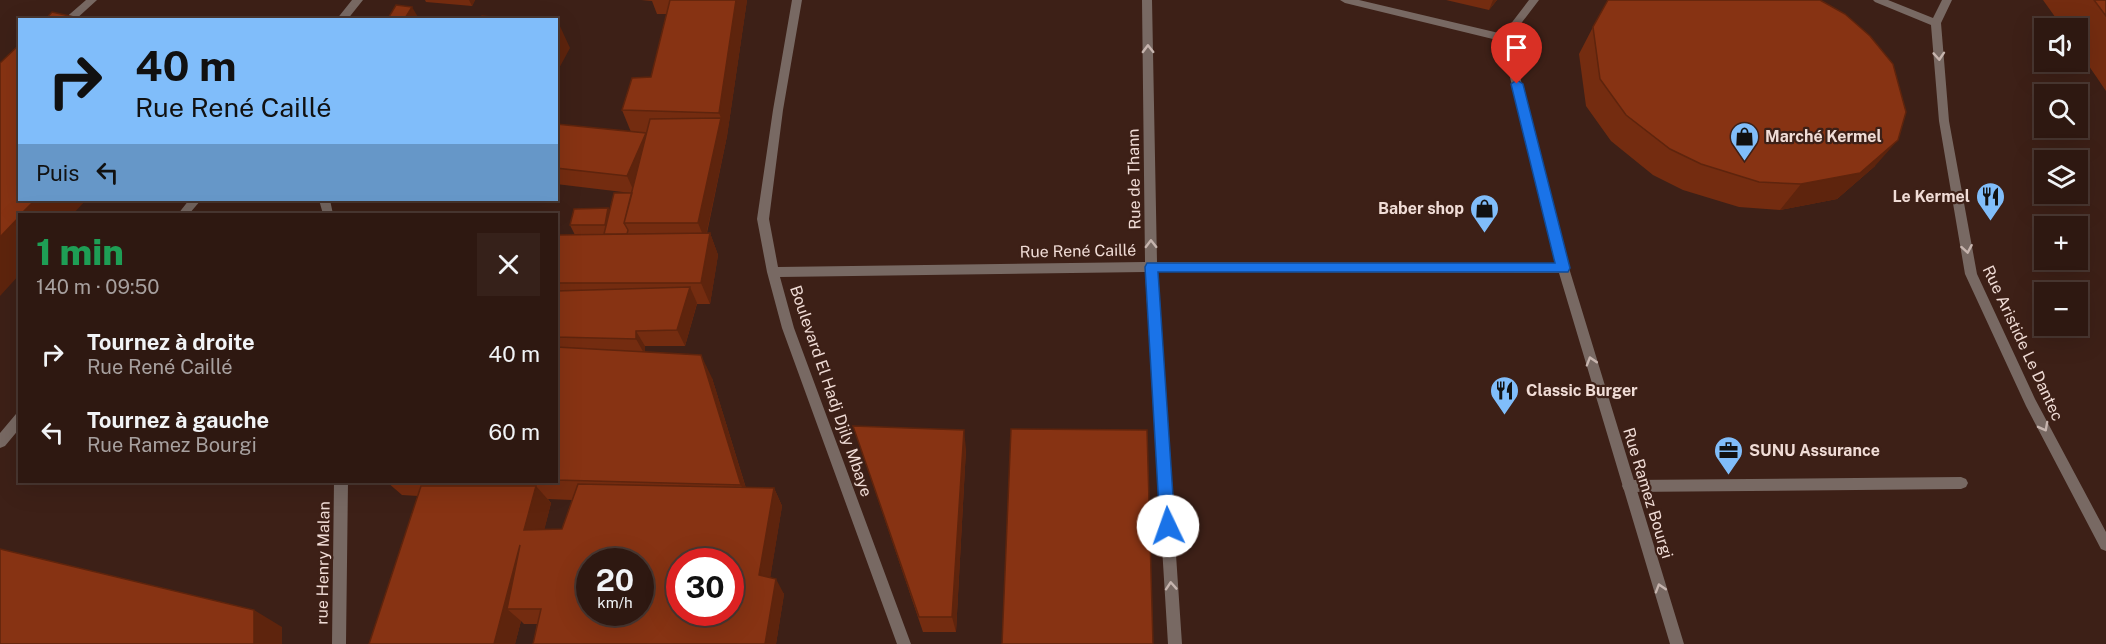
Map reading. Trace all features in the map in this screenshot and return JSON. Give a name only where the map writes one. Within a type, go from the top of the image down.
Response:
[{"type":"street","points":[[70,18],[92,0]]},
{"type":"street","points":[[343,18],[358,0]]},
{"type":"street","name":"Boulevard El Hadj Djily Mbaye","points":[[797,0],[778,110],[763,219],[773,272],[788,328],[904,644]]},
{"type":"street","name":"Rue de Thann","points":[[1147,0],[1151,267],[1175,644]]},
{"type":"street","points":[[1345,0],[1505,38],[1534,0]]},
{"type":"street","points":[[1878,0],[1936,23],[1947,0]]},
{"type":"street","name":"Rue Aristide Le Dantec","points":[[1936,23],[1944,121],[1971,274],[2030,402],[2106,545]]},
{"type":"street","name":"Rue Ramez Bourgi","points":[[1505,38],[1563,268],[1677,644]]},
{"type":"street","points":[[184,213],[194,201]]},
{"type":"street","name":"Rue René Caillé","points":[[773,272],[1151,267],[1563,268]]},
{"type":"street","points":[[0,442],[18,420]]},
{"type":"street","name":"rue Henry Malan","points":[[339,644],[341,483]]},
{"type":"street","points":[[1629,486],[1961,483]]},
{"type":"building","points":[[670,0],[736,0],[719,113],[622,110],[632,78],[651,77]]},
{"type":"building","points":[[1608,0],[1820,0],[1845,14],[1870,36],[1893,64],[1906,112],[1898,140],[1860,173],[1801,184],[1759,182],[1701,164],[1670,149],[1626,115],[1600,79],[1593,27]]},
{"type":"building","points":[[2094,0],[2106,0],[2106,16]]},
{"type":"building","points":[[396,5],[412,7],[405,18],[388,18]]},
{"type":"building","points":[[52,12],[78,18],[47,18]]},
{"type":"building","points":[[18,46],[18,201],[34,201],[22,213],[18,213],[18,218],[0,237],[0,63]]},
{"type":"building","points":[[721,118],[698,223],[624,223],[650,119]]},
{"type":"building","points":[[558,124],[646,133],[627,176],[558,168]]},
{"type":"building","points":[[614,193],[632,193],[624,223],[628,230],[627,234],[604,234]]},
{"type":"building","points":[[608,208],[605,225],[570,225],[574,209]]},
{"type":"building","points":[[710,233],[701,283],[558,283],[558,235]]},
{"type":"building","points":[[690,287],[677,330],[636,331],[636,339],[558,337],[558,291]]},
{"type":"building","points":[[558,347],[701,355],[741,485],[558,480]]},
{"type":"building","points":[[853,426],[964,430],[952,617],[919,617]]},
{"type":"building","points":[[1011,429],[1147,430],[1153,644],[1002,644]]},
{"type":"building","points":[[578,484],[774,488],[759,575],[776,579],[765,644],[533,644],[541,609],[507,609],[520,545],[494,644],[369,644],[421,486],[536,486],[524,530],[562,529]]},
{"type":"building","points":[[0,549],[254,610],[254,644],[0,644]]},
{"type":"place","name":"Marché Kermel","points":[[1744,162]]},
{"type":"place","name":"Le Kermel","points":[[1991,222]]},
{"type":"place","name":"Baber shop","points":[[1485,234]]},
{"type":"place","name":"Classic Burger","points":[[1505,416]]},
{"type":"place","name":"SUNU Assurance","points":[[1728,476]]},
{"type":"route","points":[[1168,526],[1151,267],[1563,268],[1517,84]]}]
